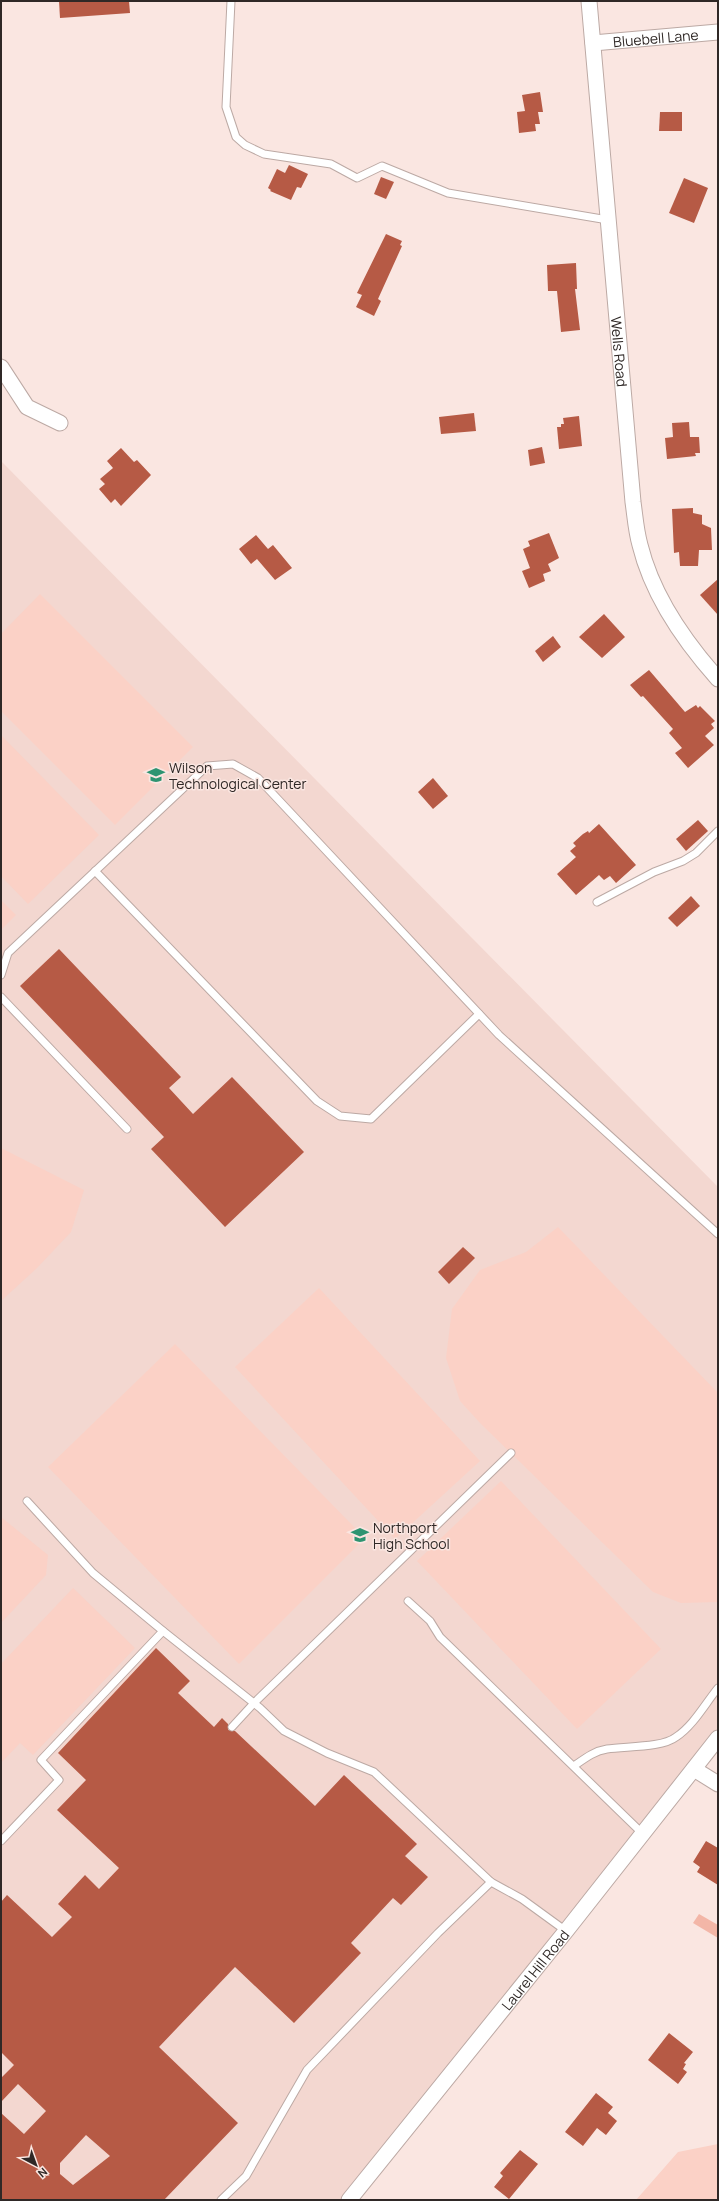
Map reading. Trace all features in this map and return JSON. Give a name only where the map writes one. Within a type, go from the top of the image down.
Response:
[{"type":"street","name":"Wells Road","points":[[589,1],[594,43],[633,502],[640,545],[654,583],[676,626],[718,679]]},
{"type":"street","name":"Bluebell Lane","points":[[594,43],[718,32]]},
{"type":"street","points":[[1,367],[27,407],[60,423]]},
{"type":"street","name":"Laurel Hill Road","points":[[349,2200],[644,1834],[718,1738]]},
{"type":"street","points":[[694,1769],[718,1784]]},
{"type":"lane","points":[[231,1],[226,107],[236,137],[245,145],[264,154],[331,164],[357,178],[382,166],[448,193],[609,220]]},
{"type":"lane","points":[[1,974],[8,953],[207,766],[233,764],[258,778],[499,1035],[718,1234]]},
{"type":"lane","points":[[597,902],[654,872],[683,861],[696,853],[718,831]]},
{"type":"lane","points":[[95,871],[316,1101],[340,1116],[370,1119],[479,1014]]},
{"type":"lane","points":[[1,997],[127,1129]]},
{"type":"lane","points":[[232,1728],[254,1703],[510,1454]]},
{"type":"lane","points":[[27,1501],[93,1573],[163,1632],[254,1703],[284,1731],[327,1752],[374,1772],[492,1882],[522,1899],[566,1931]]},
{"type":"lane","points":[[408,1601],[430,1621],[440,1637],[644,1834]]},
{"type":"lane","points":[[1,1841],[59,1780],[41,1760],[163,1632]]},
{"type":"lane","points":[[574,1766],[587,1756],[605,1749],[659,1743],[675,1738],[684,1731],[718,1688]]},
{"type":"lane","points":[[224,2199],[246,2176],[307,2070],[438,1933],[492,1882]]},
{"type":"shaded area","name":"Northport High School","points":[[1,461],[718,1187],[718,1727],[642,1827],[344,2200],[1,2200]]},
{"type":"shaded area","points":[[40,594],[193,747],[115,825],[1,711],[1,634]]},
{"type":"shaded area","points":[[1,735],[99,835],[28,904],[1,876]]},
{"type":"shaded area","points":[[1,900],[16,915],[1,930]]},
{"type":"shaded area","points":[[1,1148],[84,1190],[71,1232],[37,1268],[1,1301]]},
{"type":"shaded area","points":[[558,1227],[718,1393],[718,1602],[681,1603],[653,1592],[481,1424],[460,1401],[446,1358],[452,1309],[480,1270],[526,1252]]},
{"type":"shaded area","points":[[319,1288],[480,1461],[395,1539],[235,1367]]},
{"type":"shaded area","points":[[175,1344],[365,1538],[239,1664],[48,1467]]},
{"type":"shaded area","points":[[501,1481],[661,1649],[577,1729],[417,1561]]},
{"type":"shaded area","points":[[1,1517],[48,1555],[46,1575],[1,1623]]},
{"type":"shaded area","points":[[73,1588],[135,1648],[33,1755],[20,1743],[1,1763],[1,1664]]},
{"type":"shaded area","points":[[699,1914],[718,1925],[718,1938],[693,1923]]},
{"type":"shaded area","points":[[718,2144],[718,2200],[636,2200],[678,2152]]},
{"type":"building","points":[[59,1],[129,1],[130,13],[60,18]]},
{"type":"building","points":[[540,92],[543,112],[538,112],[540,124],[535,124],[536,131],[519,133],[517,112],[525,111],[522,95]]},
{"type":"building","points":[[660,112],[682,112],[682,131],[659,131]]},
{"type":"building","points":[[289,165],[308,174],[301,188],[297,187],[291,200],[270,191],[271,190],[268,188],[277,169],[285,173]]},
{"type":"building","points":[[381,177],[394,182],[386,199],[374,194]]},
{"type":"building","points":[[684,178],[708,188],[694,223],[669,213]]},
{"type":"building","points":[[386,234],[402,241],[400,245],[402,246],[378,299],[381,301],[374,316],[356,307],[362,295],[357,293]]},
{"type":"building","points":[[576,263],[577,289],[575,289],[580,330],[561,332],[557,291],[548,291],[547,265]]},
{"type":"building","points":[[474,413],[476,431],[441,434],[439,417]]},
{"type":"building","points":[[579,416],[582,446],[559,449],[557,427],[561,427],[561,424],[564,424],[563,418]]},
{"type":"building","points":[[689,422],[690,437],[699,437],[700,453],[695,453],[696,456],[667,459],[665,438],[673,437],[672,423]]},
{"type":"building","points":[[542,447],[545,463],[530,466],[528,450]]},
{"type":"building","points":[[121,448],[134,462],[137,460],[151,475],[121,506],[115,499],[111,503],[99,489],[105,484],[100,479],[113,468],[107,461]]},
{"type":"building","points":[[693,508],[693,513],[702,515],[702,524],[711,528],[712,550],[699,550],[698,566],[680,566],[679,552],[674,553],[672,509]]},
{"type":"building","points":[[549,533],[559,558],[548,564],[551,571],[543,574],[545,581],[529,588],[522,571],[530,568],[523,549],[530,546],[528,541]]},
{"type":"building","points":[[256,535],[268,549],[273,545],[292,568],[275,580],[257,559],[251,564],[239,549]]},
{"type":"building","points":[[718,579],[718,615],[700,595]]},
{"type":"building","points":[[604,614],[625,637],[602,658],[579,637]]},
{"type":"building","points":[[553,636],[561,647],[543,662],[535,651]]},
{"type":"building","points":[[649,670],[685,712],[696,705],[698,708],[700,706],[715,721],[711,724],[714,728],[705,736],[714,745],[688,768],[675,753],[682,748],[669,733],[673,729],[643,696],[641,697],[630,685]]},
{"type":"building","points":[[433,778],[448,796],[433,809],[418,792]]},
{"type":"building","points":[[698,820],[708,831],[686,851],[676,839]]},
{"type":"building","points":[[599,824],[636,865],[616,883],[610,876],[604,880],[599,875],[576,895],[557,874],[576,857],[570,851],[576,846],[573,843],[583,834],[588,831],[589,833]]},
{"type":"building","points":[[691,896],[700,906],[677,927],[668,918]]},
{"type":"building","points":[[59,949],[181,1077],[169,1088],[193,1114],[232,1077],[304,1152],[225,1227],[151,1149],[164,1137],[20,986]]},
{"type":"building","points":[[463,1247],[475,1258],[449,1284],[438,1272]]},
{"type":"building","points":[[156,1648],[190,1681],[178,1693],[214,1727],[222,1718],[228,1724],[228,1730],[235,1731],[315,1806],[344,1775],[417,1844],[405,1856],[428,1877],[401,1905],[393,1898],[351,1943],[361,1953],[294,2023],[235,1967],[159,2047],[238,2123],[164,2200],[1,2200],[1,2113],[24,2134],[46,2111],[18,2084],[1,2102],[1,2078],[14,2065],[1,2052],[1,1902],[7,1895],[52,1937],[72,1917],[58,1904],[85,1875],[99,1889],[119,1868],[57,1810],[86,1780],[58,1753]],"holes":[[[86,2135],[110,2156],[73,2185],[60,2174],[60,2163]]]},
{"type":"building","points":[[706,1841],[718,1848],[718,1885],[697,1872],[700,1867],[693,1862]]},
{"type":"building","points":[[669,2033],[693,2052],[684,2063],[686,2064],[683,2069],[687,2072],[678,2084],[648,2060]]},
{"type":"building","points":[[596,2093],[613,2107],[608,2113],[617,2121],[606,2135],[597,2128],[583,2146],[565,2132]]},
{"type":"building","points":[[520,2150],[538,2164],[509,2199],[494,2187],[503,2176],[500,2173]]},
{"type":"place","name":"Wilson Technological Center","points":[[156,775]]},
{"type":"place","name":"Northport High School","points":[[360,1535]]}]
